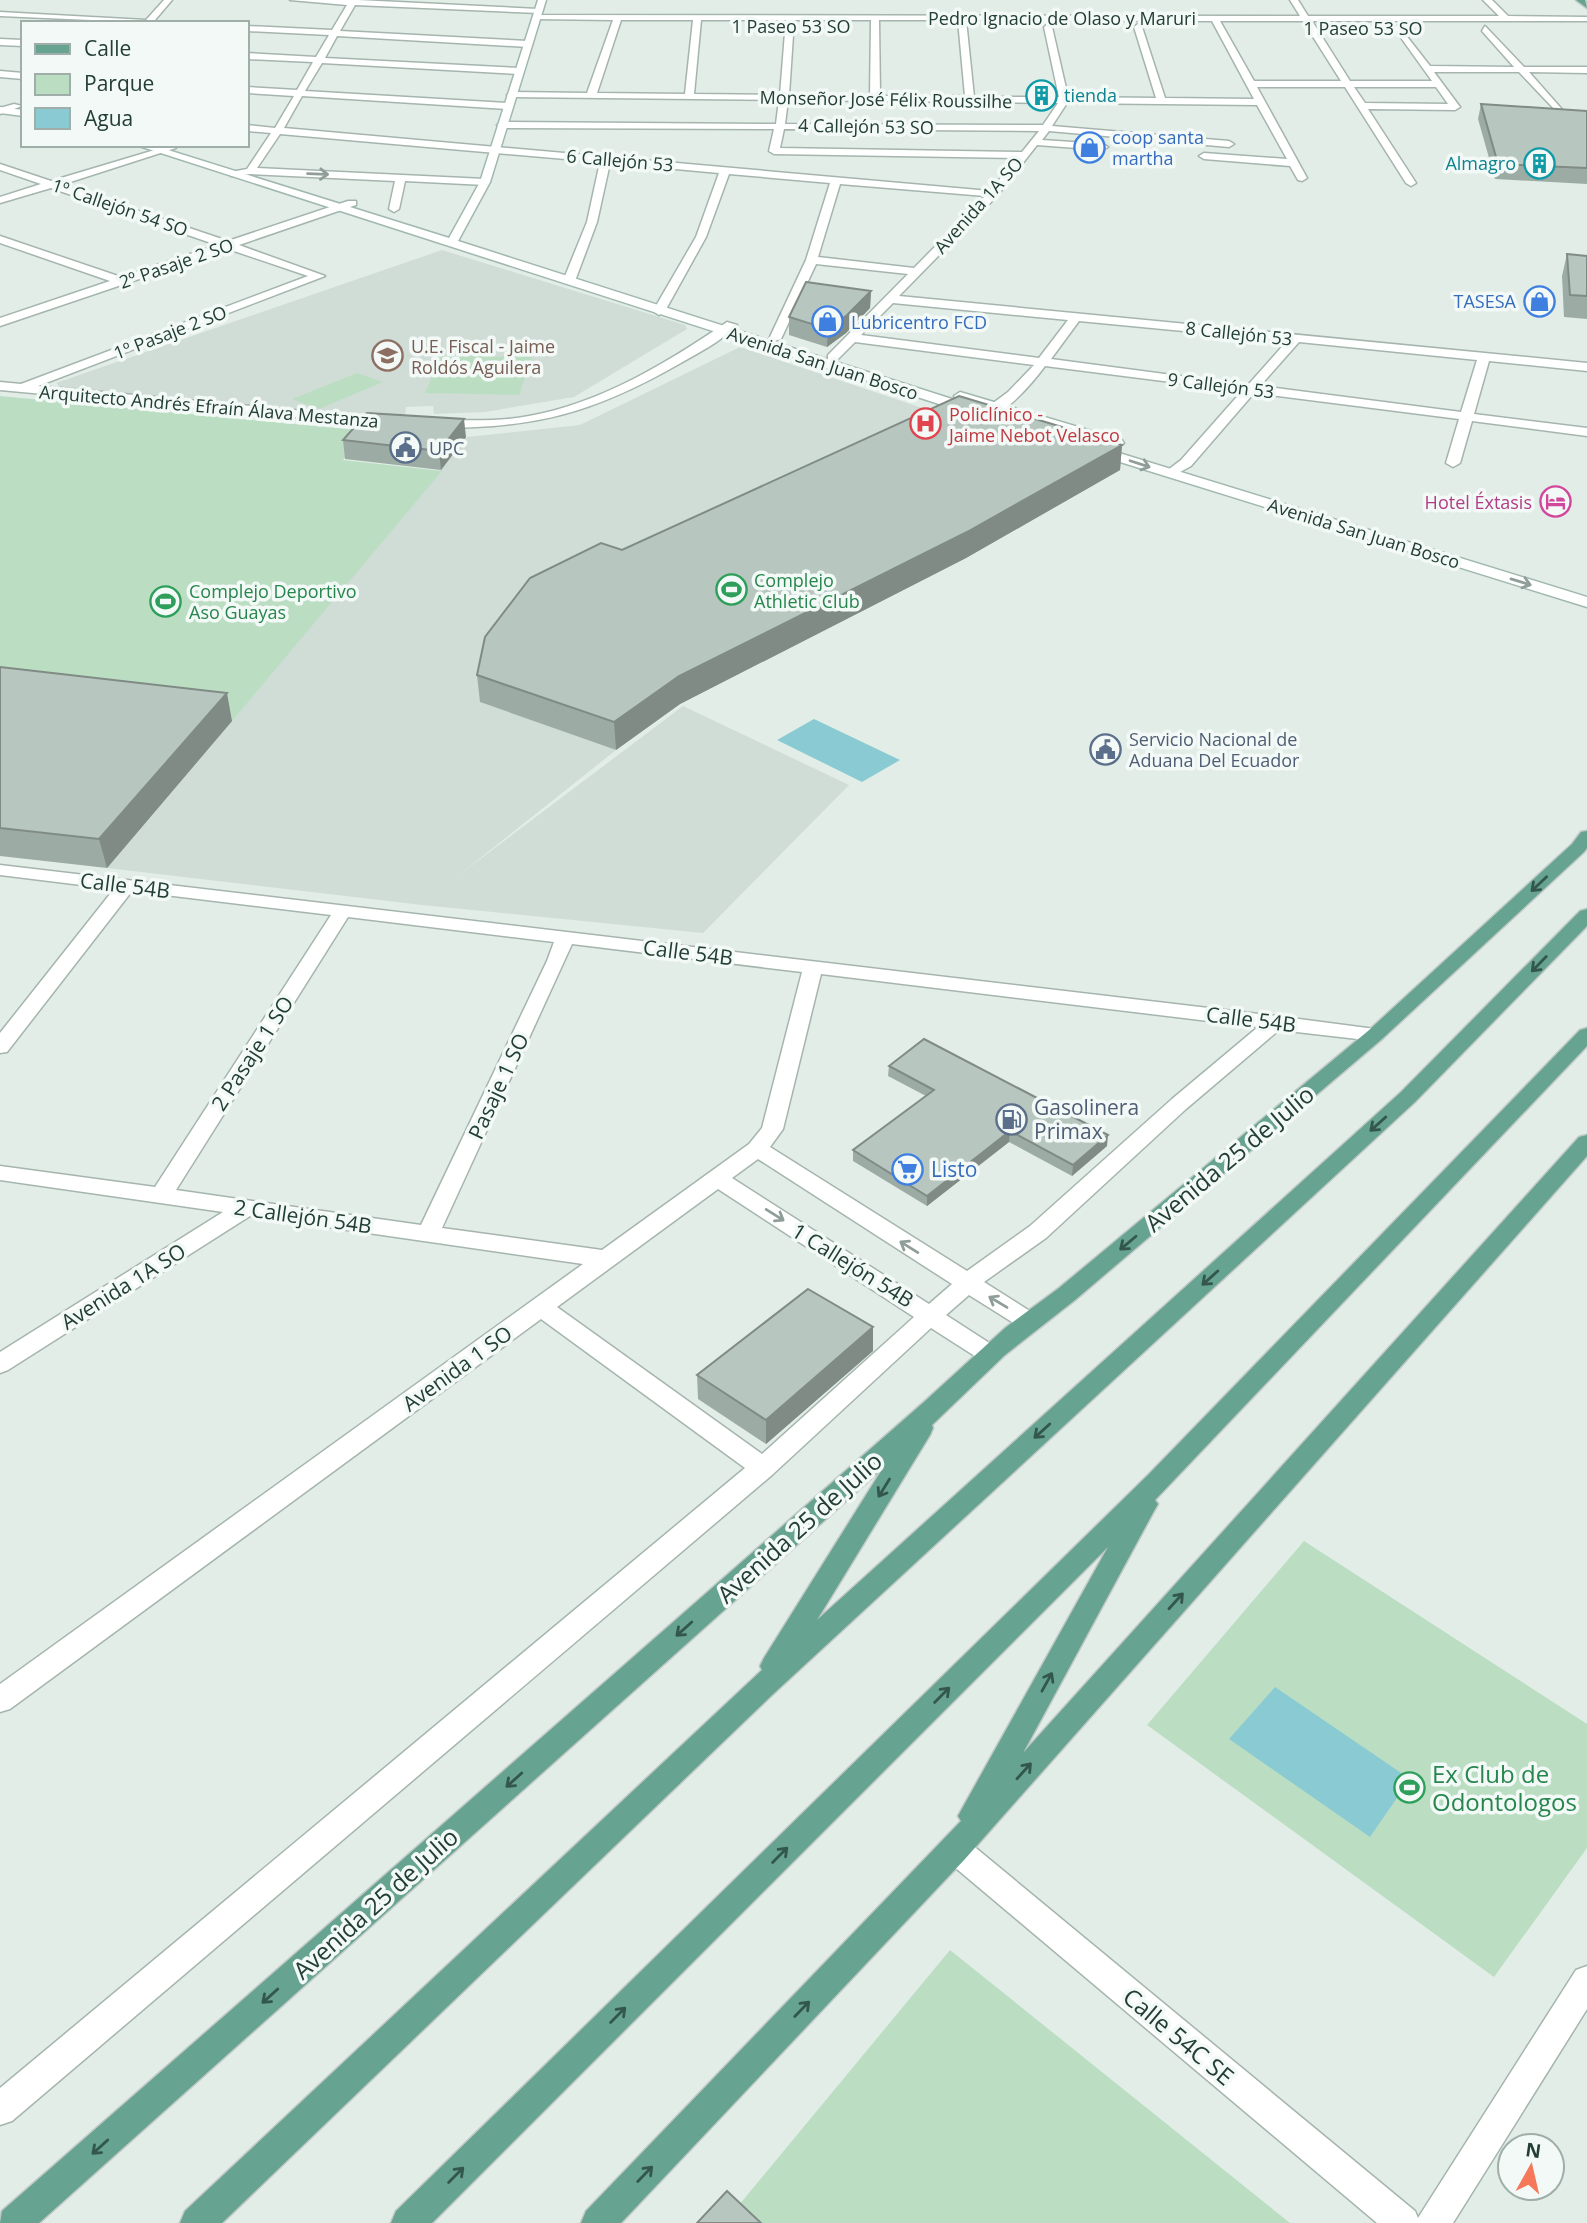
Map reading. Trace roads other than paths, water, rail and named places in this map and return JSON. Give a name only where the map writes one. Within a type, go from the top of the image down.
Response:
[{"type":"main road","points":[[1580,0],[1587,6]]},
{"type":"main road","name":"Avenida 25 de Julio","points":[[14,2223],[933,1409],[989,1354],[1028,1321],[1067,1294],[1375,1035],[1578,848],[1587,836]]},
{"type":"main road","points":[[197,2223],[761,1688],[1408,1097],[1587,915]]},
{"type":"main road","points":[[408,2223],[1157,1482],[1587,1034]]},
{"type":"main road","points":[[598,2223],[955,1849],[1587,1142]]},
{"type":"main road","points":[[761,1688],[933,1409]]},
{"type":"main road","points":[[955,1849],[1157,1482]]},
{"type":"street","points":[[150,21],[168,0]]},
{"type":"street","points":[[294,0],[617,21],[677,13],[696,21],[689,97]]},
{"type":"street","points":[[454,239],[485,182],[542,0]]},
{"type":"street","points":[[1294,0],[1410,183]]},
{"type":"street","points":[[1487,0],[1506,19]]},
{"type":"street","points":[[250,171],[278,130],[353,2]]},
{"type":"street","points":[[0,14],[115,21]]},
{"type":"street","name":"Pedro Ignacio de Olaso y Maruri","points":[[961,22],[998,14],[1217,23]]},
{"type":"street","points":[[1307,23],[1587,19]]},
{"type":"street","points":[[591,96],[617,21]]},
{"type":"street","name":"1 Paseo 53 SO","points":[[617,21],[961,22],[1048,27],[1307,23],[1398,28],[1587,29]]},
{"type":"street","points":[[790,22],[786,98],[774,151],[1025,155]]},
{"type":"street","points":[[874,22],[875,99]]},
{"type":"street","points":[[961,22],[970,100]]},
{"type":"street","points":[[1217,23],[1302,178]]},
{"type":"street","points":[[1048,27],[1065,100]]},
{"type":"street","points":[[1138,27],[1161,102]]},
{"type":"street","points":[[248,28],[528,44]]},
{"type":"street","points":[[1361,106],[1455,107],[1398,28]]},
{"type":"street","points":[[1485,29],[1556,108]]},
{"type":"street","points":[[0,42],[21,43]]},
{"type":"street","points":[[248,56],[519,71]]},
{"type":"street","points":[[1428,69],[1587,70]]},
{"type":"street","points":[[0,75],[21,76]]},
{"type":"street","points":[[1251,84],[1438,84]]},
{"type":"street","points":[[248,90],[507,106]]},
{"type":"street","name":"Monseñor José Félix Roussilhe","points":[[512,95],[1261,102]]},
{"type":"street","name":"Avenida 1A SO","points":[[832,358],[855,338],[993,194],[1065,100]]},
{"type":"street","points":[[0,109],[21,108]]},
{"type":"street","name":"4 Callejón 53 SO","points":[[502,125],[1046,128],[1229,144]]},
{"type":"street","name":"6 Callejón 53","points":[[248,128],[993,194]]},
{"type":"street","points":[[1035,142],[1117,149]]},
{"type":"street","points":[[0,200],[165,148]]},
{"type":"street","name":"Avenida San Juan Bosco","points":[[165,148],[250,171],[939,400],[1171,473],[1498,568],[1587,589]]},
{"type":"street","name":"Avenida San Juan Bosco","points":[[165,148],[235,174],[347,205]]},
{"type":"street","points":[[1199,155],[1295,163]]},
{"type":"street","points":[[570,278],[592,222],[606,159]]},
{"type":"street","name":"1º Callejón 54 SO","points":[[0,166],[318,276]]},
{"type":"street","points":[[662,307],[701,237],[725,170]]},
{"type":"street","points":[[235,174],[250,171],[485,182]]},
{"type":"street","points":[[394,209],[401,177]]},
{"type":"street","points":[[775,339],[811,260],[836,180]]},
{"type":"street","name":"2º Pasaje 2 SO","points":[[2,320],[347,205]]},
{"type":"street","points":[[0,239],[120,281]]},
{"type":"street","points":[[811,260],[916,272]]},
{"type":"street","name":"1º Pasaje 2 SO","points":[[21,388],[318,276]]},
{"type":"street","name":"8 Callejón 53","points":[[892,299],[1587,367]]},
{"type":"street","points":[[986,415],[998,407],[1042,362],[1076,317]]},
{"type":"street","points":[[422,424],[528,420],[580,407],[632,384],[726,328]]},
{"type":"street","name":"Avenida San Juan Bosco","points":[[726,328],[775,339],[1193,466]]},
{"type":"street","name":"9 Callejón 53","points":[[855,338],[1587,432]]},
{"type":"street","points":[[1171,473],[1193,466],[1251,389],[1296,338]]},
{"type":"street","points":[[1453,463],[1485,357]]},
{"type":"street","name":"Arquitecto Andrés Efraín Álava Mestanza","points":[[0,386],[369,423],[396,423]]},
{"type":"street","points":[[939,400],[953,394]]},
{"type":"street","name":"Avenida San Juan Bosco","points":[[1213,472],[1498,568],[1587,602]]},
{"type":"street","name":"Calle 54B","points":[[0,870],[1375,1035]]},
{"type":"street","points":[[0,1048],[127,885]]},
{"type":"street","name":"2 Pasaje 1 SO","points":[[161,1196],[343,911]]},
{"type":"street","name":"Pasaje 1 SO","points":[[428,1234],[557,961],[565,937]]},
{"type":"street","name":"Avenida 1 SO","points":[[0,1700],[757,1150],[772,1129],[813,967]]},
{"type":"street","points":[[0,2109],[763,1468],[967,1283],[1038,1232],[1179,1104],[1276,1022]]},
{"type":"street","points":[[757,1150],[1028,1321]]},
{"type":"street","name":"2 Callejón 54B","points":[[0,1173],[606,1259]]},
{"type":"street","name":"1 Callejón 54B","points":[[717,1178],[989,1354]]},
{"type":"street","name":"Avenida 1A SO","points":[[0,1364],[246,1208]]},
{"type":"street","points":[[541,1307],[763,1468]]},
{"type":"street","name":"Calle 54C SE","points":[[955,1849],[1403,2223]]},
{"type":"street","points":[[1433,2223],[1587,1981]]},
{"type":"water","points":[[814,719],[900,760],[862,782],[777,740]]},
{"type":"water","points":[[1275,1687],[1410,1779],[1370,1837],[1229,1739]]},
{"type":"place","name":"tienda","points":[[1041,95]]},
{"type":"place","name":"coop santa martha","points":[[1089,147]]},
{"type":"place","name":"Almagro","points":[[1539,163]]},
{"type":"place","name":"TASESA","points":[[1539,301]]},
{"type":"place","name":"Lubricentro FCD","points":[[828,322]]},
{"type":"place","name":"U.E. Fiscal - Jaime Roldós Aguilera","points":[[388,356]]},
{"type":"place","name":"Policlínico - Jaime Nebot Velasco","points":[[926,424]]},
{"type":"place","name":"UPC","points":[[406,448]]},
{"type":"place","name":"Hotel Éxtasis","points":[[1555,502]]},
{"type":"place","name":"Complejo Athletic Club","points":[[731,590]]},
{"type":"place","name":"Complejo Deportivo Aso Guayas","points":[[166,601]]},
{"type":"place","name":"Servicio Nacional de Aduana Del Ecuador","points":[[1106,749]]},
{"type":"place","name":"Gasolinera Primax","points":[[1011,1119]]},
{"type":"place","name":"Listo","points":[[908,1169]]},
{"type":"place","name":"Ex Club de Odontologos","points":[[1409,1787]]}]
